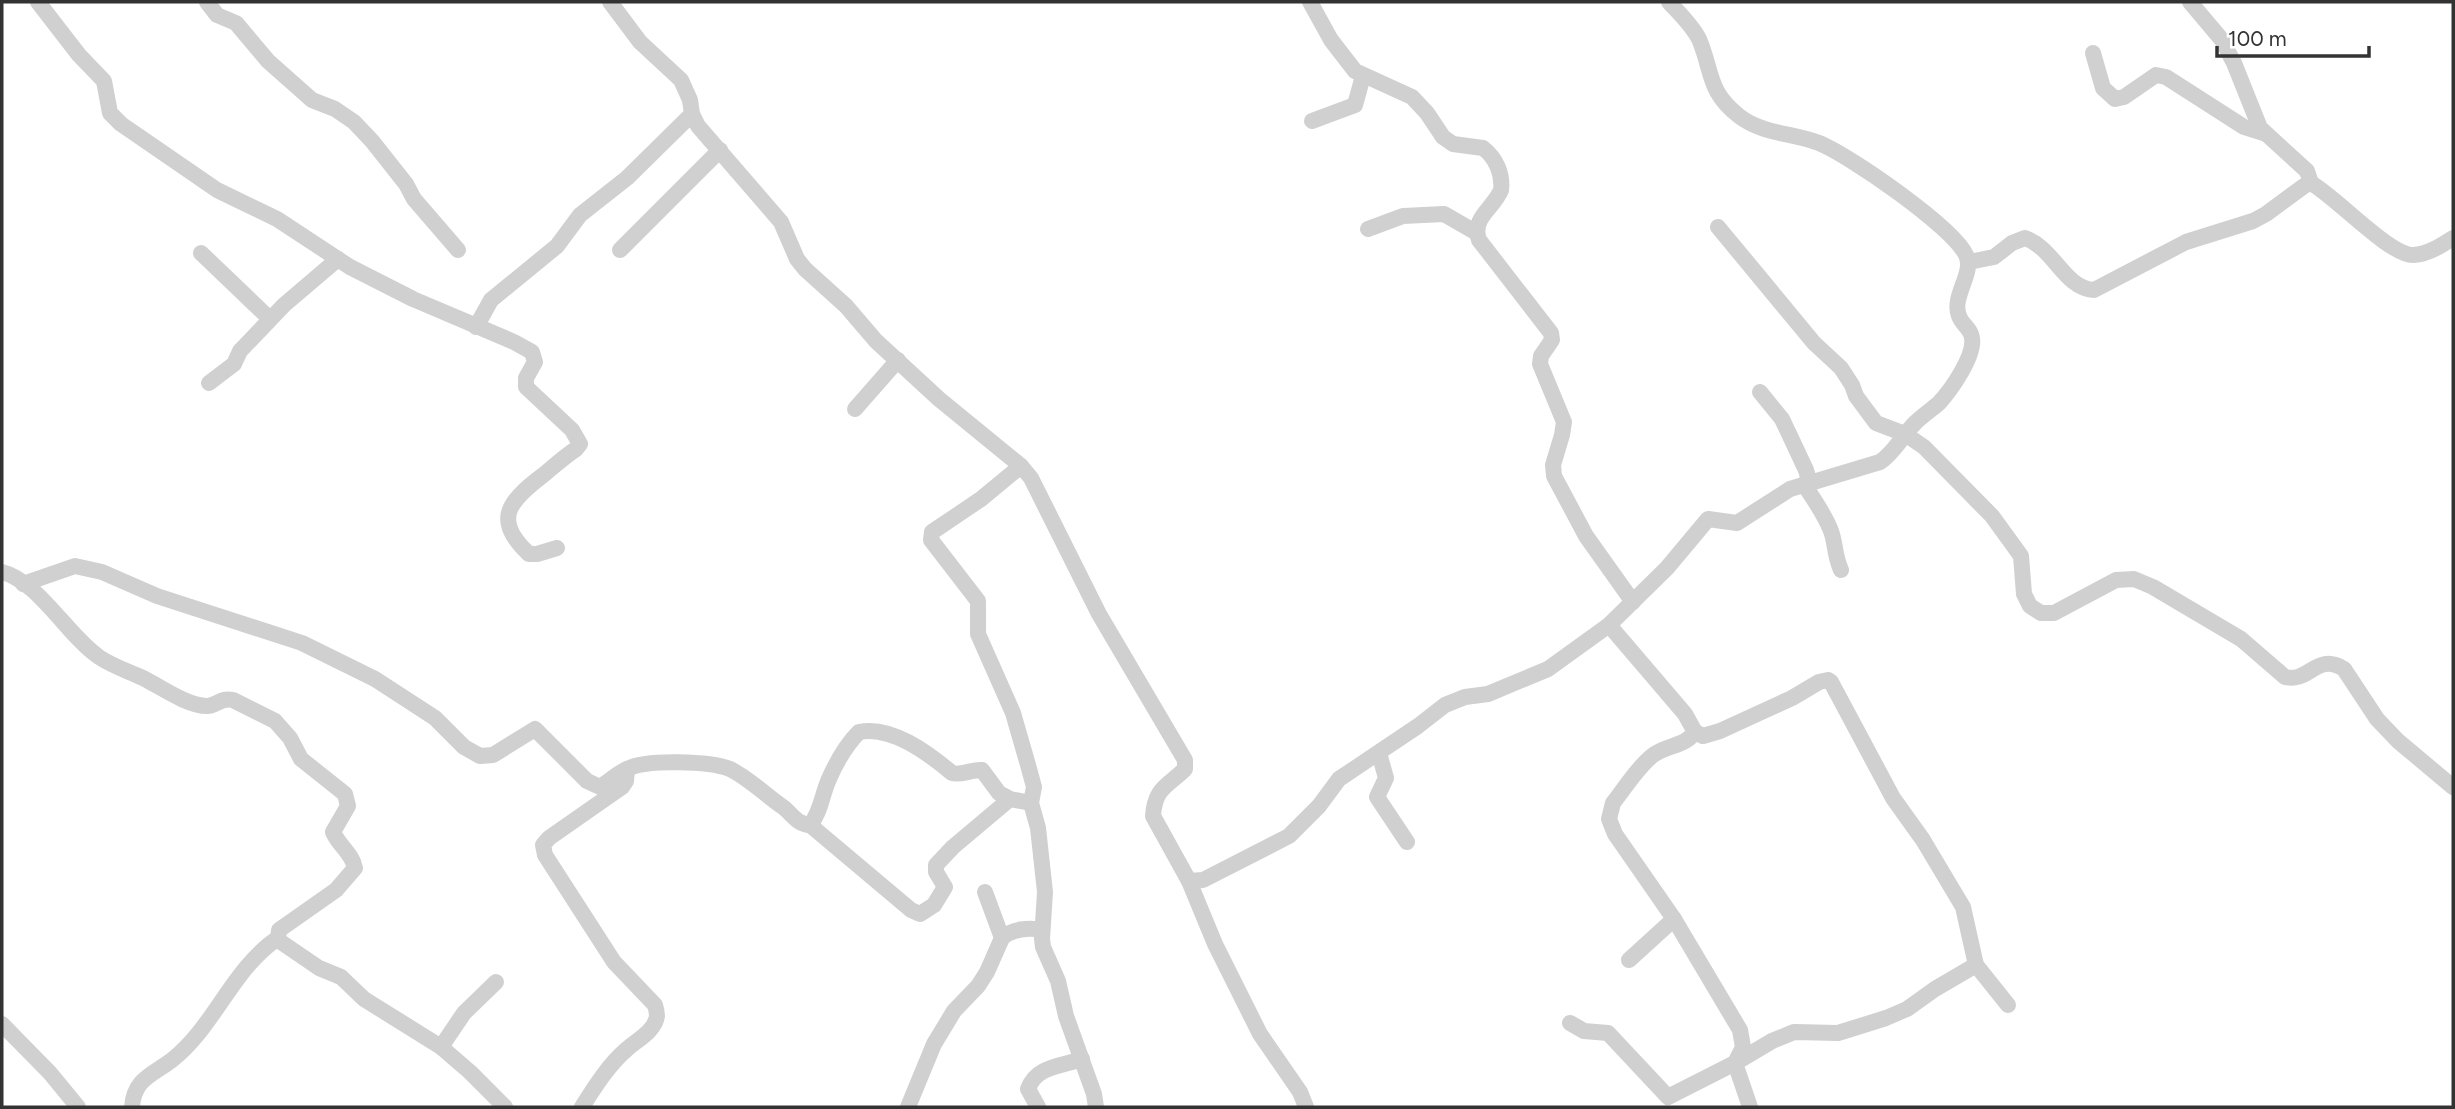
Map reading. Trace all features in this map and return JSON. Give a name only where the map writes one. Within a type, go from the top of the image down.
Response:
[{"type":"street","points":[[38,2],[79,55],[104,81],[110,113],[121,124],[217,190],[277,219],[338,259],[413,299],[532,352],[535,362],[526,378],[526,387],[572,430],[579,440],[576,449],[520,493],[508,510],[508,524],[515,538],[529,554],[557,548]]},
{"type":"street","points":[[207,2],[217,15],[236,23],[268,61],[312,100],[335,109],[354,122],[458,250]]},
{"type":"street","points":[[610,2],[640,42],[681,80],[690,100],[691,114],[698,126],[781,222],[797,259],[805,269],[846,306],[876,341],[939,400],[1021,466],[1031,478],[1099,614],[1185,760],[1185,769],[1161,789],[1153,816],[1189,881],[1215,944],[1260,1034],[1300,1092],[1306,1107]]},
{"type":"street","points":[[1310,2],[1345,61],[1363,76],[1412,97],[1443,137],[1453,144],[1483,148],[1491,153],[1499,172],[1501,190],[1479,220],[1476,233]]},
{"type":"street","points":[[1189,881],[1216,875],[1289,836],[1319,806],[1339,779],[1444,705],[1465,697],[1488,694],[1548,669],[1609,625],[1667,568],[1708,519],[1737,523],[1744,521],[1774,497],[1790,489],[1880,463],[1946,394],[1962,368],[1971,349],[1972,335],[1960,320],[1956,307],[1969,262],[1961,246],[1918,207],[1838,152],[1804,138],[1752,124],[1730,109],[1712,84],[1697,35],[1669,2]]},
{"type":"street","points":[[2190,2],[2222,40],[2249,98],[2256,120],[2266,134],[2307,171],[2311,183],[2389,245],[2409,254],[2427,252],[2453,238]]},
{"type":"street","points":[[2093,53],[2103,88],[2115,99],[2124,97],[2156,75],[2166,77],[2244,127],[2266,134]]},
{"type":"street","points":[[1312,121],[1356,105],[1363,76]]},
{"type":"street","points":[[475,327],[491,300],[557,246],[580,215],[627,178],[691,114]]},
{"type":"street","points":[[620,250],[720,150]]},
{"type":"street","points":[[1969,262],[1994,257],[2019,239],[2025,238],[2042,246],[2079,286],[2095,290],[2186,242],[2253,221],[2311,183]]},
{"type":"street","points":[[1368,229],[1403,216],[1444,214],[1476,233],[1551,333],[1552,340],[1541,356],[1540,364],[1564,422],[1552,465],[1554,477],[1586,536],[1633,601]]},
{"type":"street","points":[[1718,228],[1814,344],[1841,368],[1856,396],[1876,423],[1905,434],[1924,447],[1968,490],[2012,541],[2024,565],[2024,594],[2035,610],[2046,614],[2054,613],[2116,580],[2134,579],[2153,587],[2230,632],[2285,677],[2300,677],[2321,664],[2336,664],[2349,675],[2384,726],[2398,741],[2453,787]]},
{"type":"street","points":[[201,253],[270,318]]},
{"type":"street","points":[[209,383],[234,364],[240,351],[270,318],[338,259]]},
{"type":"street","points":[[855,409],[898,360]]},
{"type":"street","points":[[1760,392],[1782,419],[1807,473],[1805,486],[1830,528],[1834,539],[1833,551],[1841,570]]},
{"type":"street","points":[[1021,466],[981,499],[938,526],[932,532],[931,540],[978,601],[978,634],[1013,713],[1034,787],[1031,803],[1038,828],[1045,892],[1043,947],[1061,990],[1066,1016],[1096,1107]]},
{"type":"street","points":[[23,584],[75,566],[102,572],[158,596],[302,643],[375,679],[435,718],[464,747],[480,755],[493,755],[535,729],[595,786],[600,787],[627,769],[637,766],[685,762],[732,770],[788,810],[799,822],[810,825],[911,910],[920,914],[934,905],[944,890],[944,883],[934,869],[936,865],[953,846],[1010,799]]},
{"type":"street","points":[[2,572],[23,584],[57,613],[76,638],[106,661],[180,697],[211,706],[221,699],[233,700],[275,721],[290,738],[300,759],[347,797],[348,806],[333,832],[338,842],[351,855],[355,868],[336,890],[279,930],[278,938],[285,947],[319,968],[341,977],[364,999],[441,1047],[505,1107]]},
{"type":"street","points":[[1609,625],[1685,714],[1695,732],[1703,736],[1792,698],[1819,682],[1831,682],[1892,797],[1923,840],[1964,907],[1976,965],[2008,1005]]},
{"type":"street","points":[[810,825],[828,779],[852,738],[866,730],[903,740],[957,775],[976,769],[982,770],[999,793],[1010,799],[1031,803]]},
{"type":"street","points":[[1695,732],[1685,742],[1653,754],[1613,803],[1609,819],[1615,834],[1674,919],[1740,1030],[1743,1047],[1735,1063],[1750,1107]]},
{"type":"street","points":[[1379,753],[1386,778],[1377,797],[1407,842]]},
{"type":"street","points":[[582,1107],[626,1049],[640,1040],[657,1018],[657,1013],[655,1005],[614,962],[586,921],[545,855],[543,845],[622,787],[626,781],[627,769]]},
{"type":"street","points":[[985,892],[1002,938]]},
{"type":"street","points":[[1629,960],[1674,919]]},
{"type":"street","points":[[908,1107],[934,1044],[954,1011],[978,986],[987,972],[1002,938],[1006,934],[1023,929],[1042,930]]},
{"type":"street","points":[[132,1107],[133,1098],[146,1077],[171,1060],[202,1030],[237,979],[267,945],[278,938]]},
{"type":"street","points":[[1570,1023],[1584,1031],[1608,1033],[1669,1102],[1772,1041],[1794,1032],[1838,1033],[1896,1014],[1976,965]]},
{"type":"street","points":[[441,1047],[464,1013],[496,982]]},
{"type":"street","points":[[2,1024],[50,1073],[78,1107]]},
{"type":"street","points":[[1031,1103],[1028,1089],[1036,1075],[1051,1067],[1082,1059]]}]
